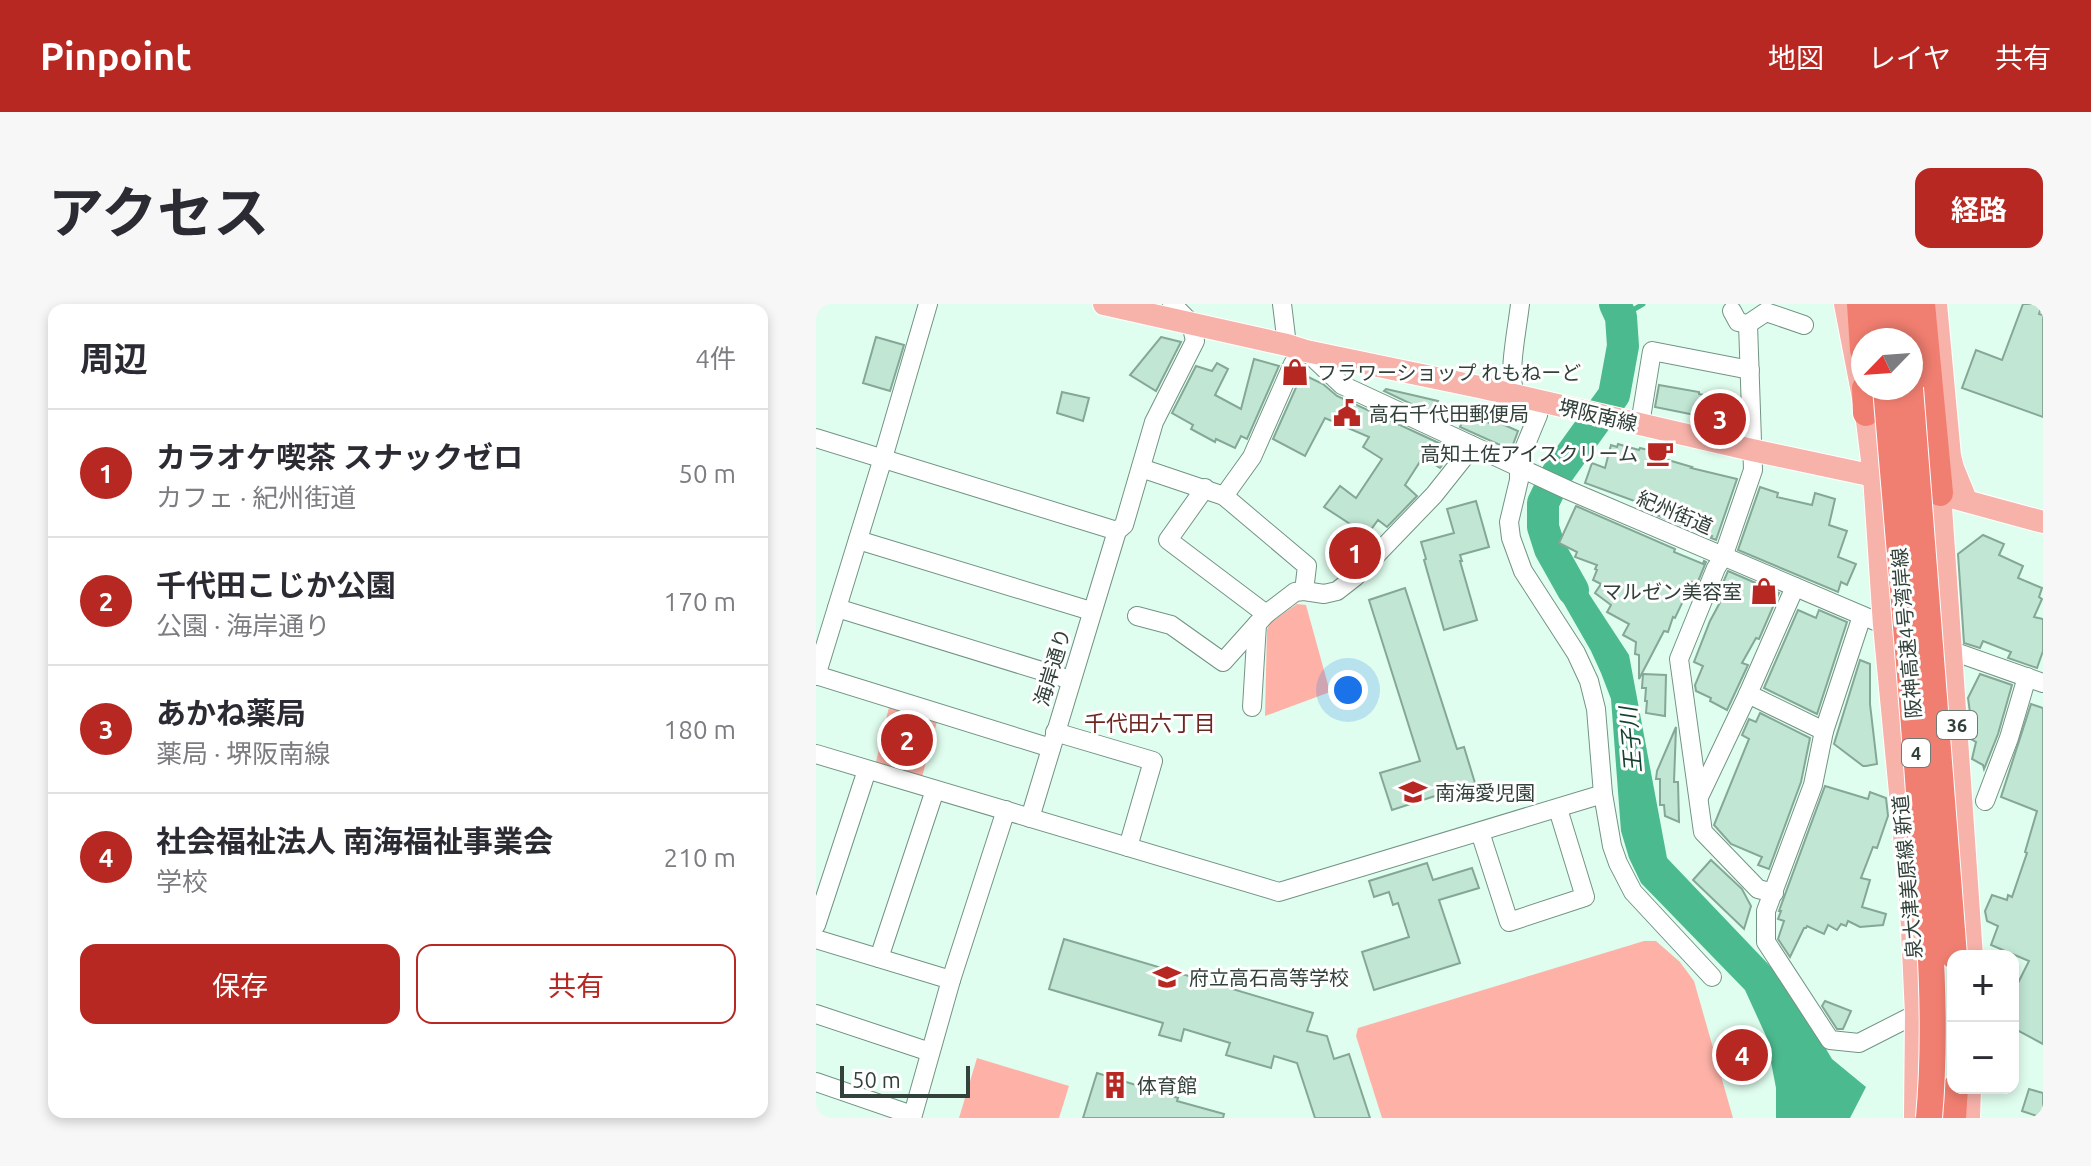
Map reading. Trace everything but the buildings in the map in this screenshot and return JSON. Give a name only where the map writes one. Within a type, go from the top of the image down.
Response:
[{"type":"highway","points":[[1860,304],[1862,328]]},
{"type":"highway","points":[[1879,304],[1881,328]]},
{"type":"highway","points":[[1903,304],[1906,328]]},
{"type":"highway","points":[[1922,304],[1940,493]]},
{"type":"highway","name":"阪神高速4号湾岸線","points":[[1887,400],[1930,949],[1932,1035],[1929,1118]]},
{"type":"highway","name":"阪神高速4号湾岸線","points":[[1911,400],[1954,950]]},
{"type":"highway","points":[[1953,1118],[1955,1094]]},
{"type":"main road","name":"堺阪南線","points":[[1104,304],[1191,323],[1295,353],[1516,396],[1874,476],[2043,522]]},
{"type":"main road","name":"泉大津美原線 新道","points":[[1845,304],[1851,333]]},
{"type":"main road","points":[[1936,304],[1950,456],[1966,500]]},
{"type":"main road","name":"泉大津美原線 新道","points":[[1865,400],[1911,908],[1916,1014],[1915,1118]]},
{"type":"main road","name":"36","points":[[1940,493],[1972,950]]},
{"type":"main road","points":[[1969,1118],[1970,1094]]},
{"type":"street","points":[[928,304],[816,675],[1053,740],[1153,761],[1128,847]]},
{"type":"street","points":[[1172,304],[1191,323]]},
{"type":"street","points":[[1224,496],[1252,457],[1295,353],[1282,304]]},
{"type":"street","points":[[1520,304],[1511,379],[1516,396],[1538,415],[1519,461],[1528,471],[1519,480],[1509,522],[1511,538],[1523,571],[1576,653],[1589,681],[1596,709],[1603,794],[1618,863],[1633,892],[1712,977]]},
{"type":"street","points":[[1732,311],[1738,322],[1748,324],[1766,312],[1804,325]]},
{"type":"street","name":"海岸通り","points":[[1030,818],[1091,611],[1117,531],[1124,525],[1154,422],[1195,341],[1191,323]]},
{"type":"street","points":[[1748,324],[1753,470],[1723,557],[1679,659],[1703,832],[1758,889],[1774,893]]},
{"type":"street","points":[[1630,422],[1652,351],[1750,370]]},
{"type":"street","name":"紀州街道","points":[[1295,353],[1342,385],[1568,490],[1884,625],[2035,680]]},
{"type":"street","points":[[816,438],[1117,531]]},
{"type":"street","points":[[1137,616],[1171,625],[1223,662],[1262,619],[1295,592],[1324,594],[1337,591],[1355,577],[1434,495],[1471,445]]},
{"type":"street","points":[[1141,468],[1224,496],[1307,566],[1304,591]]},
{"type":"street","points":[[1205,488],[1168,540],[1262,619]]},
{"type":"street","points":[[858,540],[1091,611]]},
{"type":"street","points":[[1699,797],[1795,587]]},
{"type":"street","points":[[837,608],[1071,680]]},
{"type":"street","points":[[1862,616],[1824,731],[1813,785],[1766,911],[1766,942],[1830,1040],[1859,1043],[1916,1014]]},
{"type":"street","points":[[1252,707],[1262,619]]},
{"type":"street","points":[[1985,801],[2035,680]]},
{"type":"street","points":[[1748,694],[1824,731]]},
{"type":"street","points":[[816,754],[1279,892],[1603,794]]},
{"type":"street","points":[[816,925],[867,770]]},
{"type":"street","points":[[879,958],[935,790]]},
{"type":"street","points":[[1480,832],[1509,922],[1585,897],[1558,809]]},
{"type":"street","points":[[816,1082],[912,1116],[951,980],[1006,810]]},
{"type":"street","points":[[816,939],[951,980]]},
{"type":"street","points":[[816,1014],[930,1052]]},
{"type":"shaded area","points":[[1297,604],[1306,605],[1330,692],[1265,716],[1267,630],[1270,623]]},
{"type":"shaded area","points":[[890,703],[938,718],[922,777],[876,762]]},
{"type":"shaded area","points":[[1644,941],[1656,941],[1680,962],[1694,981],[1733,1118],[1382,1118],[1356,1036],[1358,1028]]},
{"type":"shaded area","points":[[977,1058],[1069,1086],[1059,1118],[959,1118]]},
{"type":"water","points":[[1557,545],[1629,655],[1667,858],[1791,990],[1832,1059],[1866,1087],[1850,1118],[1776,1118],[1776,1088],[1766,1036],[1745,990],[1641,883],[1621,831],[1611,699],[1591,651],[1544,569]]},
{"type":"waterway","name":"王子川","points":[[1573,590],[1550,549],[1543,527],[1543,503],[1557,474],[1614,395],[1623,346],[1621,317],[1615,304]]},
{"type":"waterway","points":[[1621,317],[1643,304]]},
{"type":"place","name":"フラワーショップ れもねーど","points":[[1295,372]]},
{"type":"place","name":"高石千代田郵便局","points":[[1347,413]]},
{"type":"place","name":"あかね薬局","points":[[1720,419]]},
{"type":"place","name":"高知土佐アイスクリーム","points":[[1660,453]]},
{"type":"place","name":"カラオケ喫茶 スナックゼロ","points":[[1355,553]]},
{"type":"place","name":"マルゼン美容室","points":[[1764,591]]},
{"type":"place","name":"千代田こじか公園","points":[[907,740]]},
{"type":"place","name":"南海愛児園","points":[[1413,792]]},
{"type":"place","name":"府立高石高等学校","points":[[1167,977]]},
{"type":"place","name":"社会福祉法人 南海福祉事業会","points":[[1742,1055]]},
{"type":"place","name":"体育館","points":[[1115,1085]]},
{"type":"district","name":"千代田六丁目","points":[[1150,722]]}]
